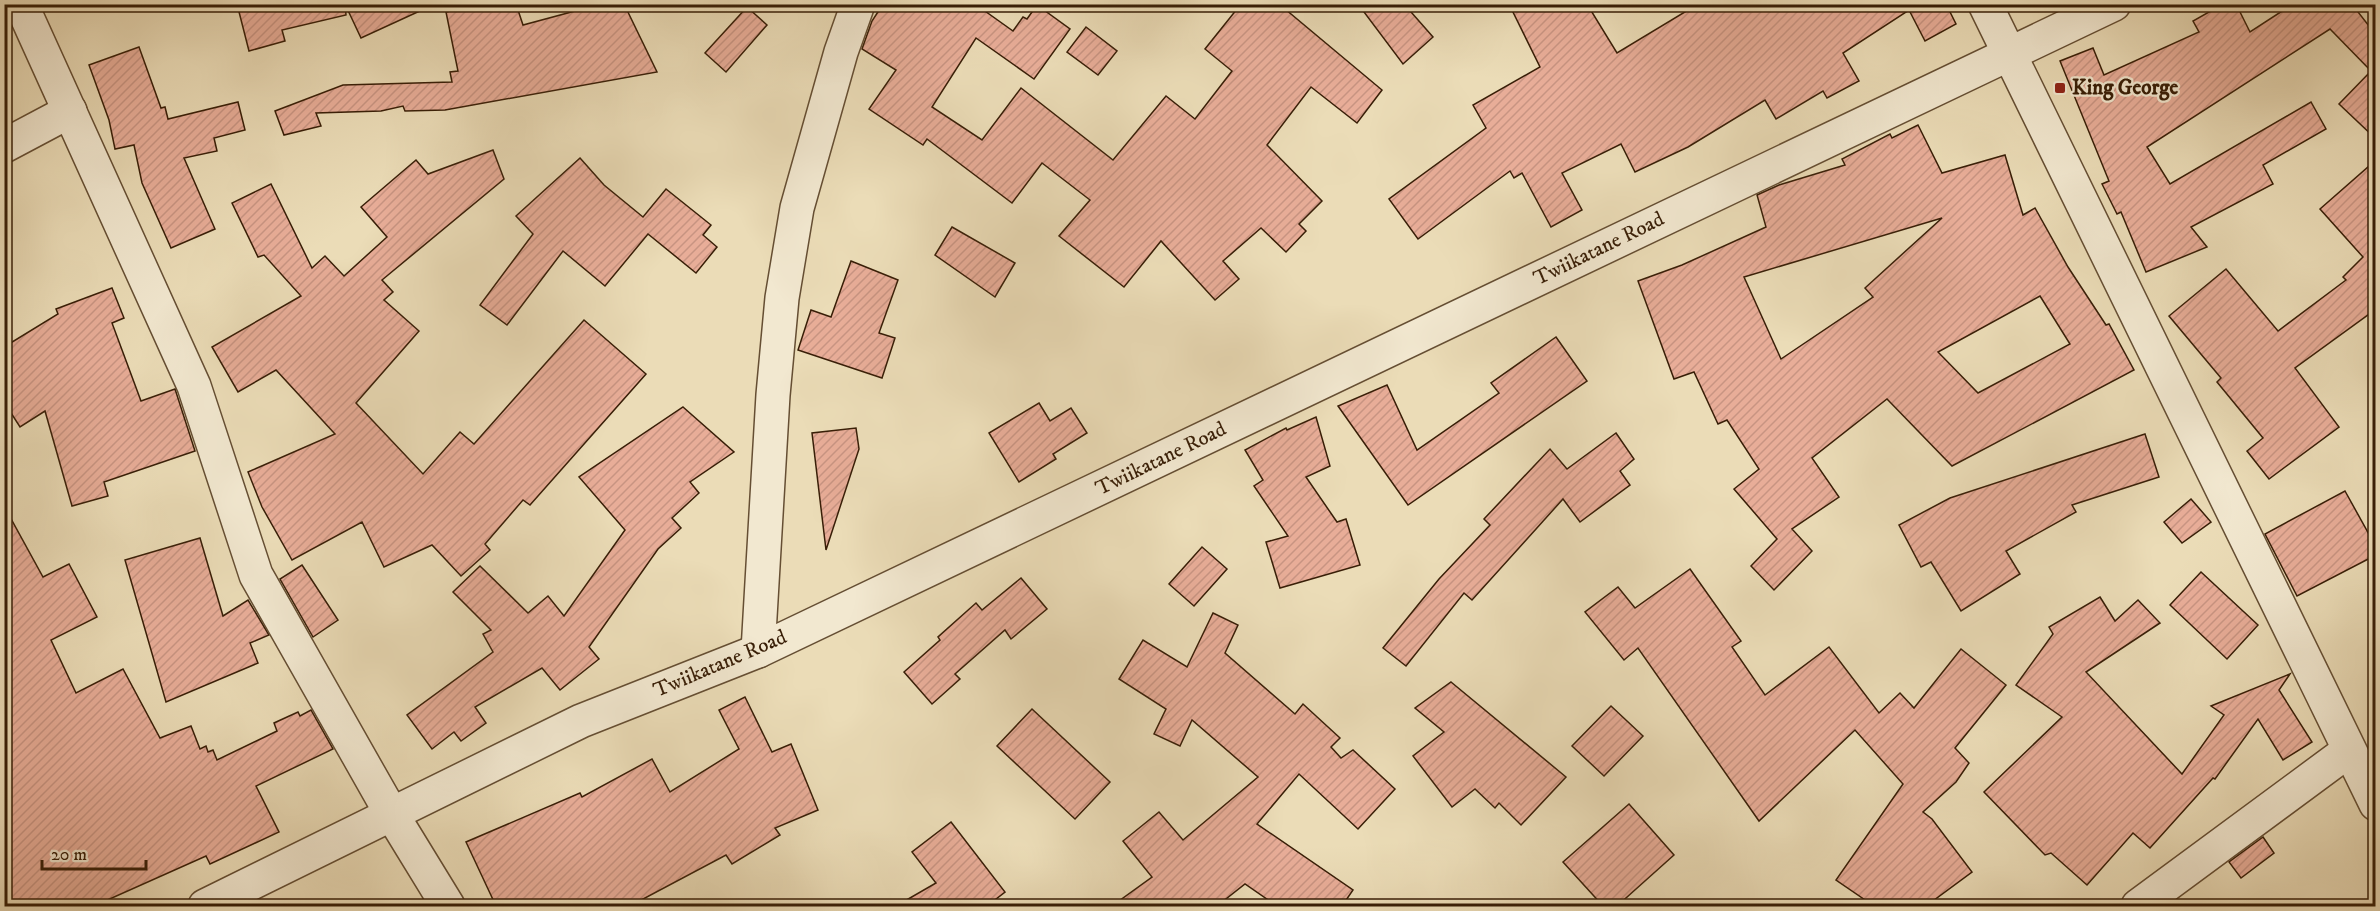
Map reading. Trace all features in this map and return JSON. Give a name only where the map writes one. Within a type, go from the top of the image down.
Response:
[{"type":"street","points":[[21,4],[195,386],[256,575],[391,813],[448,906]]},
{"type":"street","points":[[758,651],[773,395],[782,298],[797,208],[841,52],[858,4]]},
{"type":"street","points":[[1985,4],[2348,751],[2376,804]]},
{"type":"street","name":"Twiikatane Road","points":[[205,906],[581,721],[758,651],[2114,4]]},
{"type":"street","points":[[4,146],[70,111]]},
{"type":"street","points":[[2138,906],[2348,751]]},
{"type":"building","points":[[237,4],[345,4],[346,15],[282,30],[285,41],[249,51]]},
{"type":"building","points":[[345,4],[435,4],[361,38]]},
{"type":"building","points":[[484,4],[516,4],[523,25],[601,4],[624,4],[657,72],[445,110],[405,111],[403,106],[381,111],[316,113],[321,126],[284,135],[275,111],[343,85],[452,82],[450,72],[458,71],[446,12]]},
{"type":"building","points":[[883,4],[975,4],[1013,31],[1023,17],[1027,19],[1037,5],[1070,29],[1034,79],[976,38],[932,107],[982,140],[1021,88],[1113,160],[1166,96],[1195,119],[1232,71],[1205,49],[1241,4],[1279,4],[1382,90],[1357,123],[1311,87],[1267,145],[1322,201],[1299,224],[1306,231],[1286,252],[1261,228],[1223,261],[1239,279],[1215,300],[1161,241],[1124,287],[1059,236],[1090,200],[1042,163],[1012,203],[927,139],[923,145],[869,109],[896,70],[862,49],[872,21]]},
{"type":"building","points":[[1358,4],[1404,4],[1433,37],[1403,64]]},
{"type":"building","points":[[1509,4],[1587,4],[1617,53],[1698,4],[1946,4],[1956,24],[1925,41],[1909,10],[1843,53],[1859,81],[1827,98],[1823,91],[1776,119],[1765,100],[1688,147],[1635,172],[1621,144],[1562,173],[1582,210],[1551,227],[1522,173],[1514,178],[1510,171],[1418,239],[1389,199],[1486,128],[1473,105],[1540,67]]},
{"type":"building","points":[[2223,4],[2236,4],[2250,32],[2293,4],[2369,4],[2358,12],[2376,35],[2376,139],[2339,104],[2371,71],[2330,29],[2147,147],[2170,184],[2311,102],[2326,129],[2263,165],[2273,184],[2191,227],[2207,247],[2146,272],[2121,212],[2117,214],[2102,184],[2109,181],[2060,61],[2093,48],[2104,75],[2199,32],[2193,21]]},
{"type":"building","points":[[747,7],[767,25],[726,72],[705,53]]},
{"type":"building","points":[[1086,27],[1117,51],[1098,75],[1067,52]]},
{"type":"building","points":[[139,47],[161,108],[165,107],[168,119],[238,102],[245,130],[214,138],[217,151],[184,158],[215,229],[171,248],[142,183],[134,145],[115,149],[109,120],[89,65]]},
{"type":"building","points":[[1918,125],[1942,173],[2005,155],[2023,215],[2035,208],[2068,267],[2106,325],[2109,324],[2134,370],[1952,466],[1887,399],[1812,458],[1839,497],[1792,529],[1812,551],[1774,590],[1751,566],[1777,539],[1734,489],[1759,469],[1727,420],[1718,424],[1694,372],[1674,379],[1638,281],[1682,265],[1766,227],[1757,195],[1779,185],[1845,165],[1842,159],[1890,134],[1892,138]],"holes":[[[1942,218],[1865,288],[1873,297],[1781,359],[1744,277]],[[2040,296],[2070,344],[1978,393],[1938,352]]]},
{"type":"building","points":[[493,150],[504,179],[382,280],[393,292],[384,300],[419,331],[356,403],[423,474],[460,432],[474,444],[584,320],[646,374],[530,505],[523,500],[485,544],[490,550],[461,576],[432,545],[384,567],[362,522],[292,560],[262,507],[248,472],[335,434],[276,370],[238,392],[212,347],[301,296],[264,255],[258,257],[232,203],[271,184],[312,268],[325,256],[344,276],[387,237],[361,207],[416,160],[428,174]]},
{"type":"building","points":[[580,158],[604,185],[643,217],[666,189],[711,225],[703,235],[717,247],[696,273],[648,234],[605,286],[563,251],[507,325],[480,305],[533,234],[516,216]]},
{"type":"building","points":[[2376,160],[2376,309],[2295,368],[2339,427],[2269,479],[2247,451],[2263,438],[2217,382],[2221,378],[2169,316],[2226,269],[2278,331],[2346,280],[2343,277],[2363,257],[2320,209]]},
{"type":"building","points":[[952,227],[1015,263],[995,297],[935,255]]},
{"type":"building","points":[[851,261],[898,280],[879,333],[895,338],[882,378],[798,350],[811,310],[831,317]]},
{"type":"building","points":[[112,288],[124,318],[112,323],[141,401],[175,389],[195,451],[104,482],[108,496],[72,506],[45,411],[20,427],[4,402],[4,347],[58,314],[56,309]]},
{"type":"building","points":[[1556,337],[1587,381],[1408,505],[1338,406],[1387,385],[1417,450],[1499,393],[1491,383]]},
{"type":"building","points":[[1039,403],[1050,421],[1071,408],[1087,433],[1053,454],[1056,459],[1019,482],[989,433]]},
{"type":"building","points":[[683,407],[734,452],[690,482],[699,493],[672,518],[681,528],[658,549],[589,647],[599,659],[560,690],[542,668],[475,707],[486,723],[461,741],[454,732],[432,749],[407,715],[493,652],[483,634],[491,630],[453,592],[480,566],[528,613],[548,596],[564,616],[625,530],[579,477]]},
{"type":"building","points":[[1316,417],[1330,466],[1306,477],[1337,522],[1346,519],[1360,565],[1280,588],[1266,542],[1288,536],[1254,486],[1263,480],[1245,450],[1286,428],[1287,430]]},
{"type":"building","points":[[856,428],[859,449],[826,550],[812,433]]},
{"type":"building","points":[[1616,433],[1634,459],[1620,471],[1630,485],[1580,522],[1563,499],[1472,600],[1464,593],[1406,666],[1383,648],[1439,579],[1490,525],[1484,519],[1550,449],[1567,469]]},
{"type":"building","points":[[2145,434],[2159,477],[2072,505],[2076,512],[2006,551],[2020,574],[1961,611],[1931,562],[1921,567],[1899,525],[1950,498]]},
{"type":"building","points":[[2345,491],[2376,547],[2376,555],[2297,596],[2265,534]]},
{"type":"building","points":[[2191,499],[2211,522],[2182,543],[2164,522]]},
{"type":"building","points":[[4,506],[43,577],[69,564],[97,617],[51,640],[76,693],[123,669],[160,738],[191,726],[200,749],[206,746],[208,752],[213,750],[217,760],[277,731],[274,723],[298,712],[300,716],[311,710],[333,749],[256,786],[279,832],[210,864],[206,856],[94,906],[15,906],[4,886]]},
{"type":"building","points":[[200,538],[223,616],[248,600],[269,635],[250,643],[258,663],[166,702],[125,560]]},
{"type":"building","points":[[1202,547],[1227,569],[1194,606],[1169,584]]},
{"type":"building","points":[[302,565],[338,620],[313,637],[280,579]]},
{"type":"building","points":[[1690,569],[1741,641],[1732,647],[1765,695],[1829,647],[1879,713],[1900,693],[1914,708],[1961,649],[2006,685],[1955,748],[1969,763],[1956,782],[1923,812],[1932,819],[1972,872],[1926,906],[1874,906],[1836,880],[1903,784],[1855,730],[1759,821],[1638,648],[1624,660],[1585,612],[1618,587],[1635,608]]},
{"type":"building","points":[[2201,572],[2258,625],[2227,659],[2170,605]]},
{"type":"building","points":[[1021,578],[1047,609],[1011,639],[1005,630],[955,674],[960,679],[932,704],[904,672],[940,640],[938,637],[976,603],[982,610]]},
{"type":"building","points":[[2100,597],[2115,621],[2138,600],[2160,623],[2086,672],[2182,774],[2224,715],[2211,706],[2290,674],[2279,690],[2312,742],[2283,760],[2258,719],[2215,779],[2213,778],[2150,848],[2133,833],[2087,885],[2051,853],[2045,855],[1984,792],[2062,717],[2016,685],[2053,634],[2049,627]]},
{"type":"building","points":[[1213,613],[1238,625],[1225,653],[1295,714],[1303,704],[1340,738],[1331,747],[1341,758],[1353,750],[1395,789],[1358,829],[1299,774],[1257,824],[1353,890],[1342,906],[1277,906],[1245,884],[1217,906],[1112,906],[1152,877],[1123,841],[1159,812],[1183,840],[1258,777],[1192,720],[1180,746],[1154,734],[1166,709],[1119,679],[1143,640],[1187,667]]},
{"type":"building","points":[[1451,682],[1566,777],[1521,825],[1499,803],[1495,808],[1475,789],[1452,807],[1413,756],[1444,732],[1415,708]]},
{"type":"building","points":[[745,697],[772,752],[791,744],[818,810],[775,828],[780,835],[732,864],[726,855],[630,906],[496,906],[466,842],[580,793],[582,797],[652,759],[670,792],[739,749],[719,710]]},
{"type":"building","points":[[1611,706],[1643,736],[1604,776],[1572,746]]},
{"type":"building","points":[[1032,709],[1110,782],[1075,819],[997,746]]},
{"type":"building","points":[[1629,804],[1674,855],[1617,906],[1603,906],[1563,862]]},
{"type":"building","points":[[951,822],[1005,892],[987,906],[896,906],[936,883],[912,852]]},
{"type":"building","points":[[2263,837],[2274,853],[2241,878],[2229,862]]},
{"type":"place","name":"King George","points":[[2060,88]]}]
